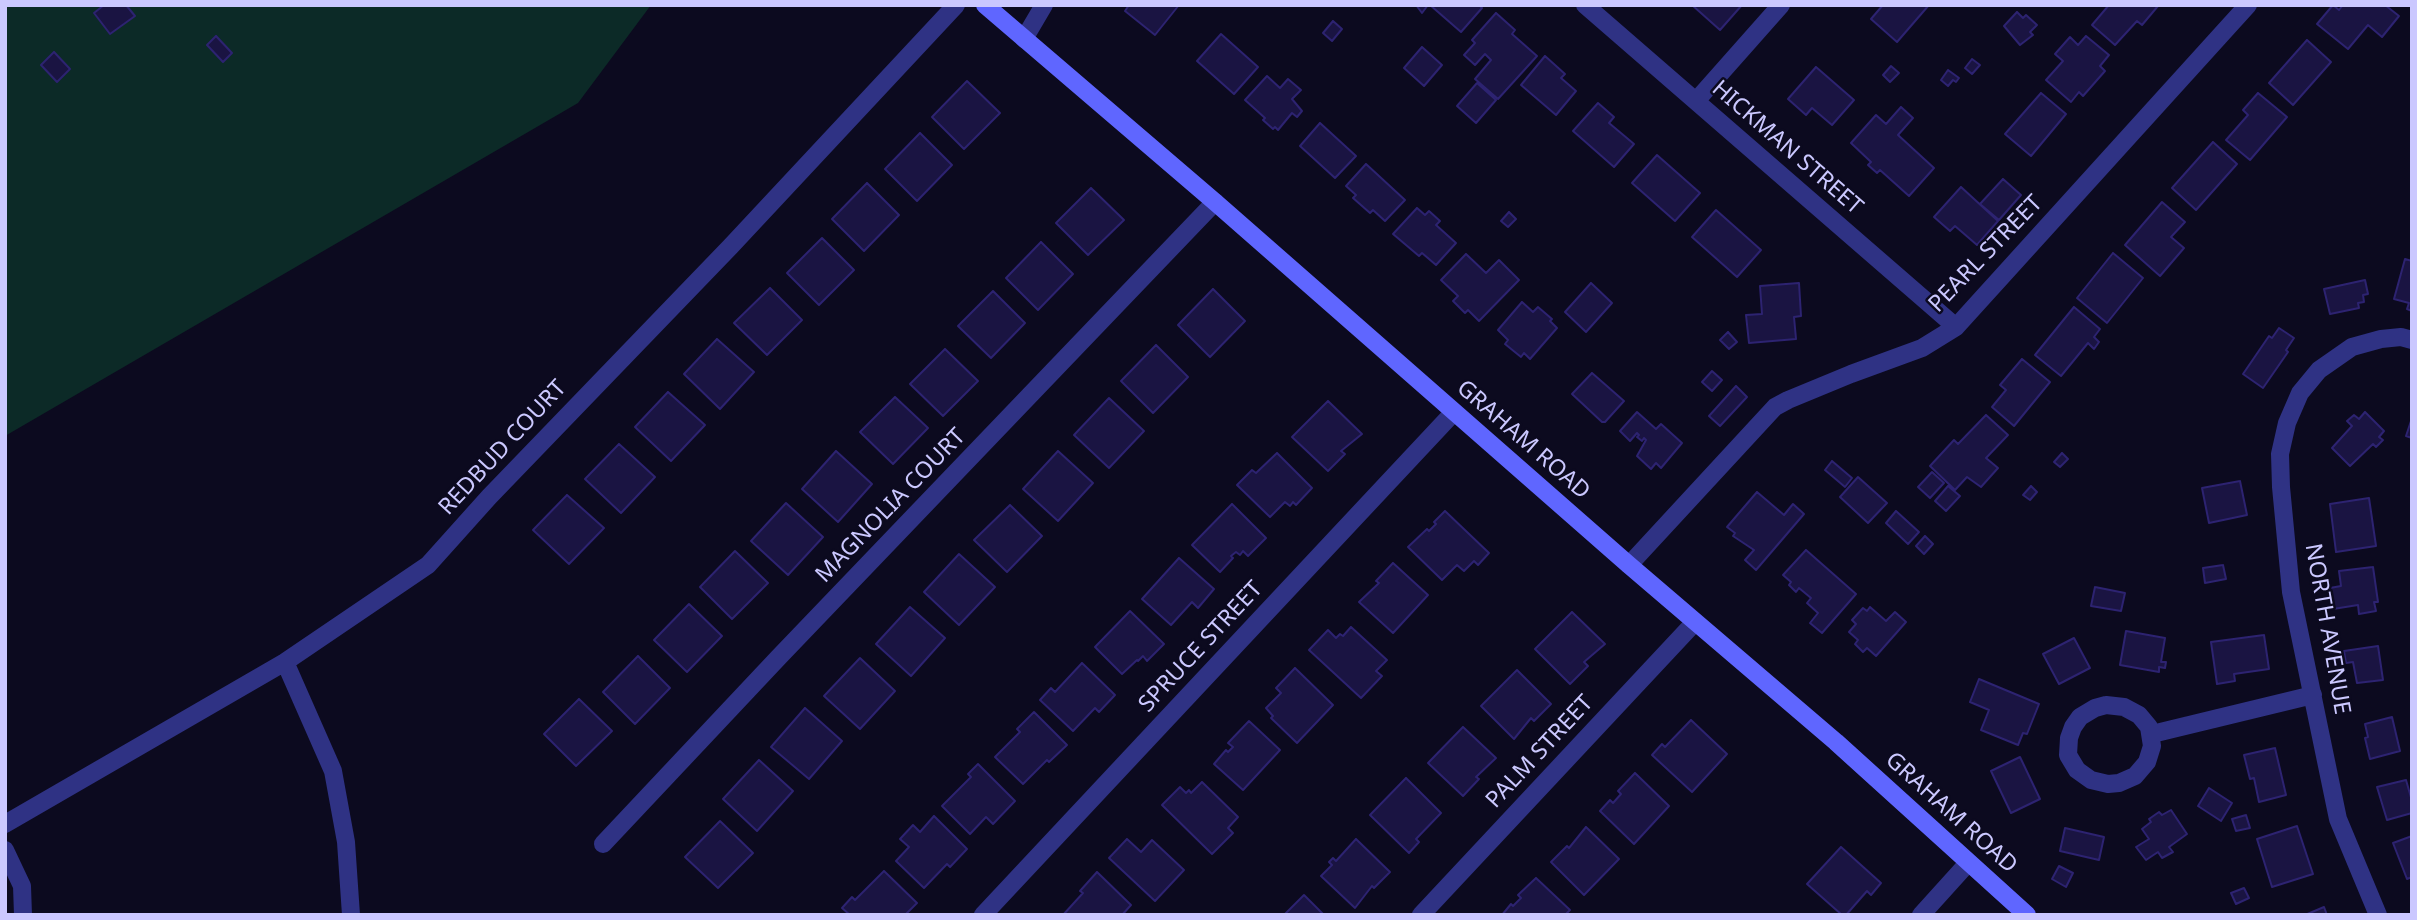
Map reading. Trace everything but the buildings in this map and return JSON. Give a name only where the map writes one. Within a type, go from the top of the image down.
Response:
[{"type":"main road","name":"GRAHAM ROAD","points":[[985,5],[1836,742],[2027,915]]},
{"type":"street","name":"REDBUD COURT","points":[[5,824],[285,662],[428,565],[489,497],[732,246],[956,5]]},
{"type":"street","points":[[1024,39],[1044,5]]},
{"type":"street","name":"HICKMAN STREET","points":[[1585,5],[1956,327]]},
{"type":"street","points":[[1696,101],[1781,5]]},
{"type":"street","name":"PEARL STREET","points":[[1629,565],[1775,407],[1851,374],[1922,348],[1956,327],[2248,5]]},
{"type":"street","name":"MAGNOLIA COURT","points":[[603,844],[1215,202]]},
{"type":"street","name":"NORTH AVENUE","points":[[2378,915],[2338,819],[2291,592],[2280,454],[2287,423],[2300,393],[2334,357],[2352,347],[2381,339],[2401,337],[2412,340]]},
{"type":"street","name":"SPRUCE STREET","points":[[983,915],[1454,412]]},
{"type":"street","name":"PALM STREET","points":[[1421,915],[1695,622]]},
{"type":"street","points":[[285,662],[333,771],[346,842],[351,915]]},
{"type":"street","points":[[2152,734],[2313,695]]},
{"type":"street","points":[[2106,705],[2123,706],[2139,715],[2152,734],[2152,746],[2147,762],[2135,776],[2119,783],[2108,784],[2091,780],[2077,770],[2068,755],[2073,727],[2087,713],[2106,705]]},
{"type":"street","points":[[5,850],[22,886],[23,915]]},
{"type":"street","points":[[1922,915],[1968,863]]},
{"type":"green space","points":[[5,5],[651,5],[578,103],[5,436]]}]
